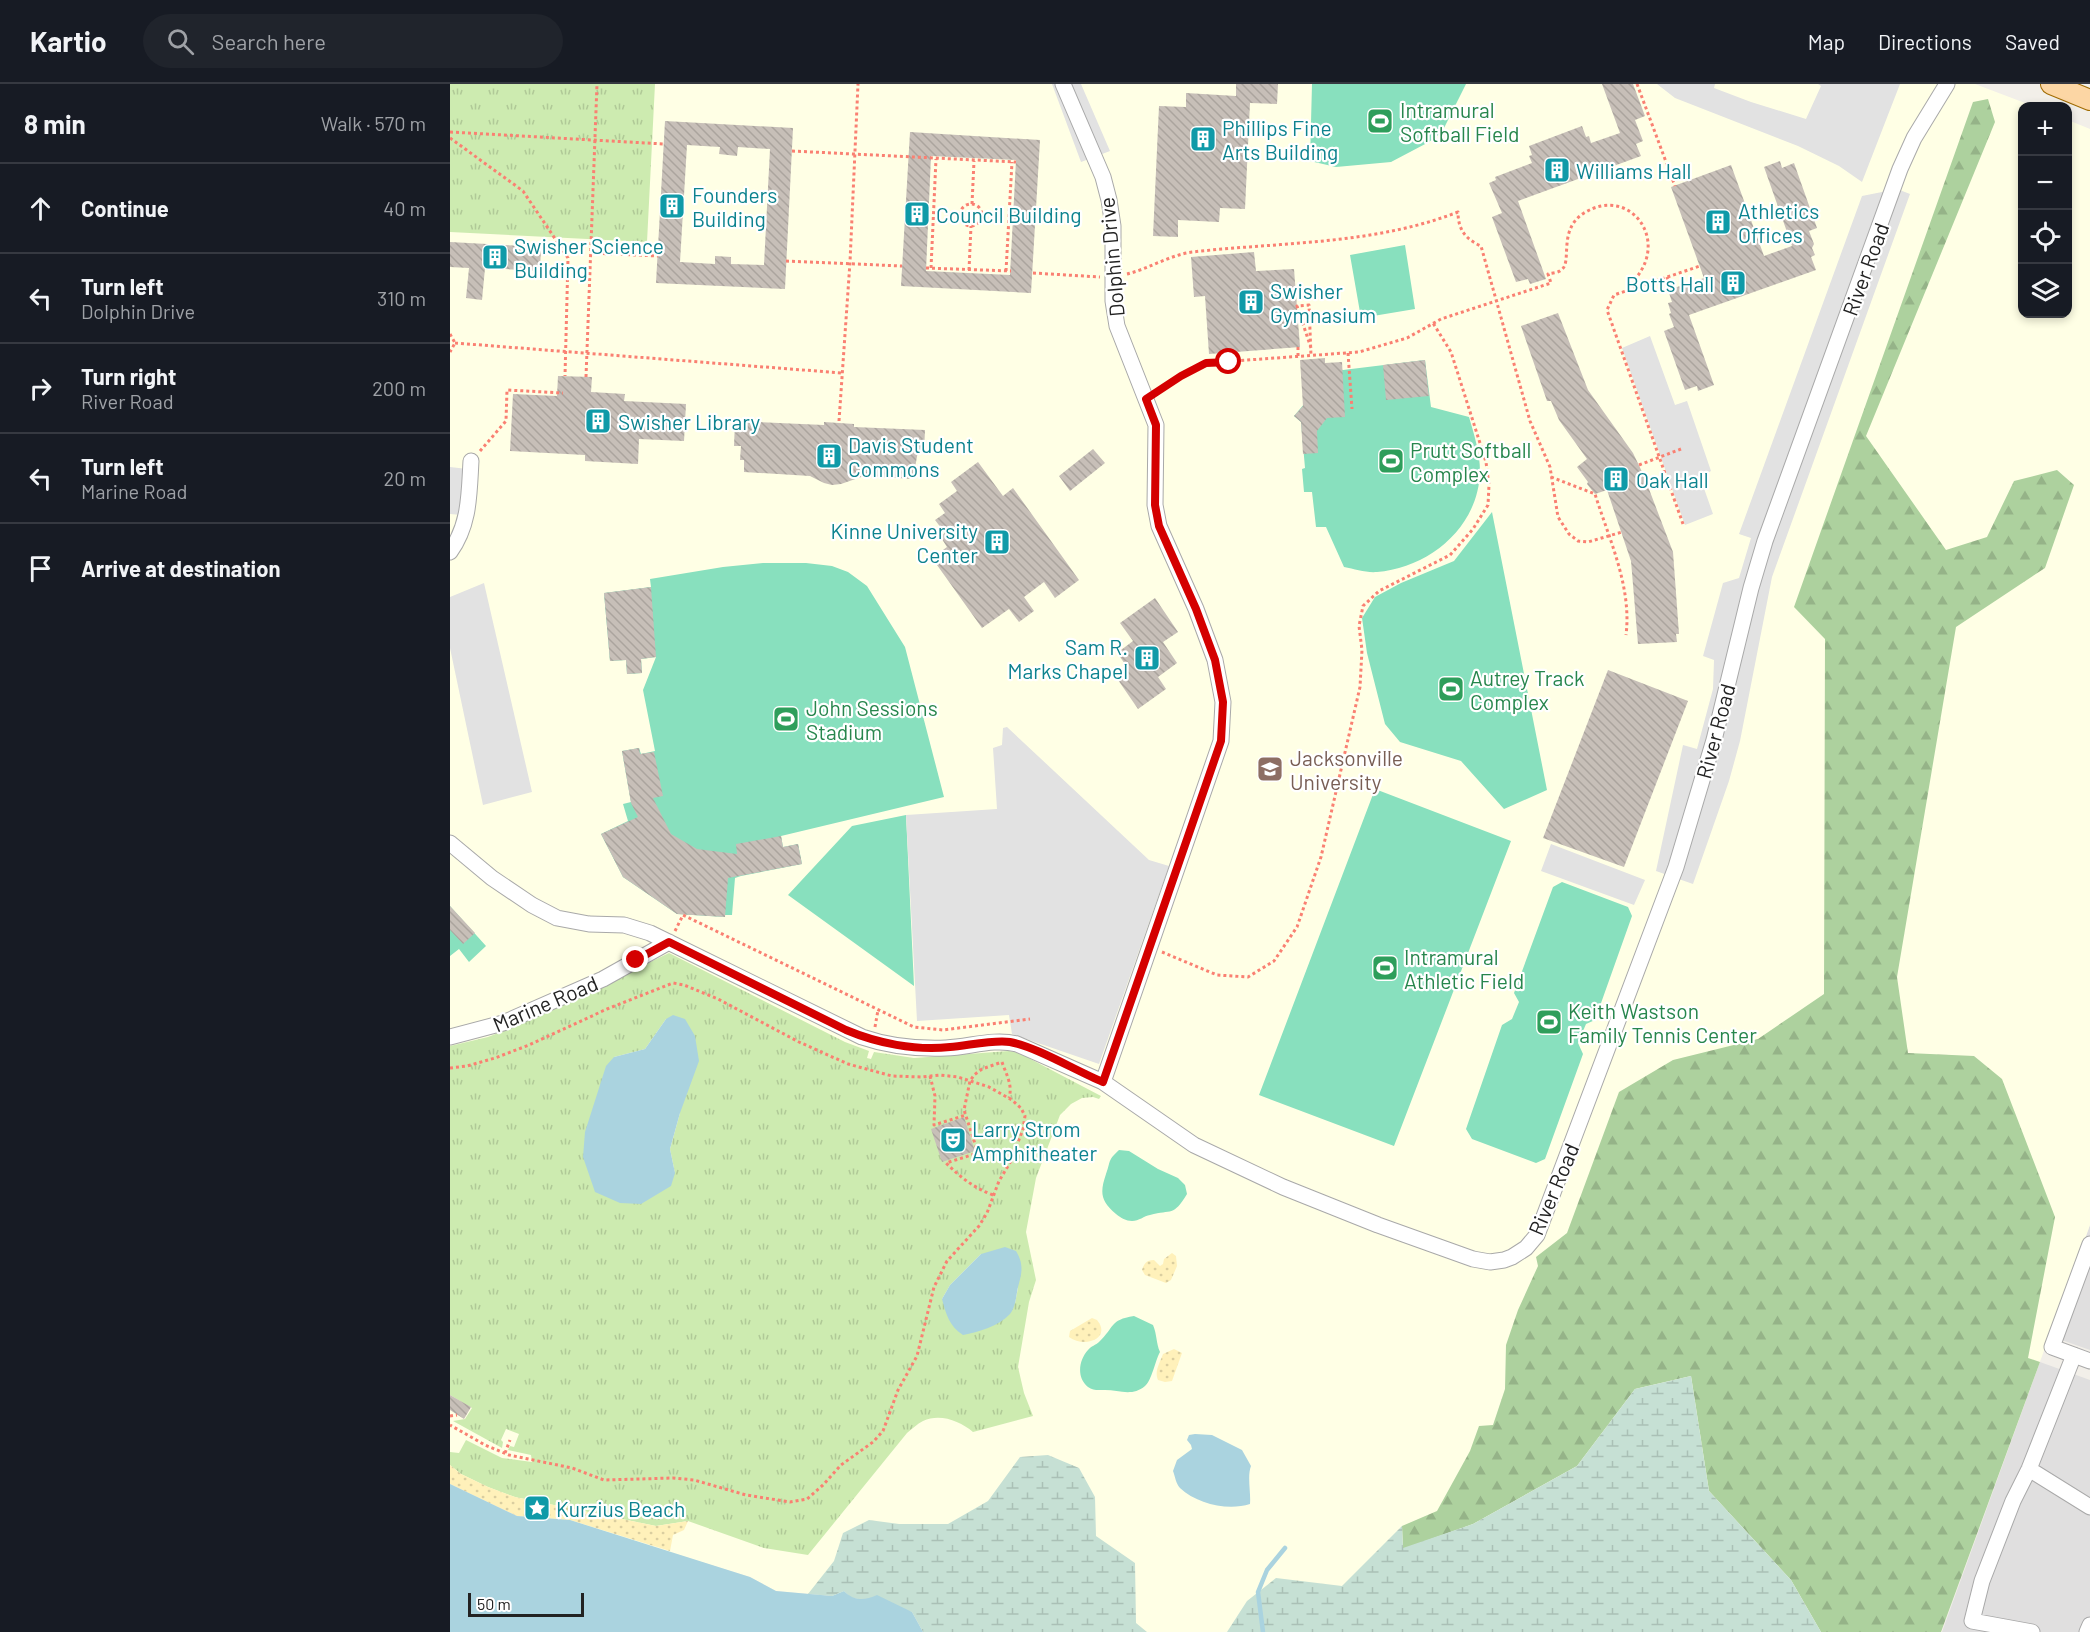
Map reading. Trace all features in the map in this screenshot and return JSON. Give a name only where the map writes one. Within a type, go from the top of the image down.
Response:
[{"type":"main road","points":[[2051,84],[2090,99]]},
{"type":"street","name":"Dolphin Drive","points":[[1063,84],[1103,177],[1109,200],[1113,226],[1113,301],[1117,326],[1156,425],[1155,505],[1159,526],[1196,609],[1215,660],[1223,702],[1221,741],[1103,1082]]},
{"type":"street","name":"River Road","points":[[450,843],[508,889],[531,905],[557,918],[589,924],[624,924],[650,933],[846,1030],[874,1041],[892,1045],[946,1048],[1007,1041],[1032,1049],[1103,1082],[1194,1145],[1283,1187],[1378,1225],[1473,1259],[1490,1262],[1512,1257],[1537,1235],[1676,867],[1713,740],[1765,541],[1900,169],[1914,138],[1947,84]]},
{"type":"street","points":[[450,552],[458,541],[469,510],[471,461]]},
{"type":"street","name":"Marine Road","points":[[450,1037],[503,1023],[603,979],[669,942]]},
{"type":"street","points":[[2090,1244],[2052,1347],[2090,1361]]},
{"type":"street","points":[[2032,1632],[1972,1622],[1982,1581],[2074,1355]]},
{"type":"street","points":[[2029,1469],[2090,1507]]},
{"type":"street","points":[[2087,1632],[2090,1625]]},
{"type":"path","points":[[586,377],[597,84]]},
{"type":"path","points":[[839,421],[850,262],[858,84]]},
{"type":"path","points":[[1637,84],[1675,186]]},
{"type":"path","points":[[450,132],[664,144]]},
{"type":"path","points":[[450,138],[523,192],[568,258],[565,376]]},
{"type":"path","points":[[792,151],[1014,162],[1009,271],[928,268],[936,159]]},
{"type":"path","points":[[972,204],[974,161]]},
{"type":"path","points":[[972,204],[981,209],[982,217],[978,224],[971,226],[962,221],[960,214],[963,208],[972,204]]},
{"type":"path","points":[[1146,399],[1206,363],[1319,357],[1384,346],[1407,338],[1441,319],[1551,282],[1548,274],[1562,270],[1567,261],[1566,237],[1572,225],[1584,213],[1610,206],[1633,213],[1645,227],[1649,237],[1643,270],[1635,279],[1636,288]]},
{"type":"path","points":[[1032,273],[1112,278],[1189,253],[1366,236],[1430,223],[1458,212],[1458,224],[1464,235],[1481,246],[1530,422],[1550,468],[1557,517],[1569,534],[1578,541],[1588,542],[1622,532]]},
{"type":"path","points":[[969,270],[971,226]]},
{"type":"path","points":[[591,253],[658,256]]},
{"type":"path","points":[[786,261],[902,266]]},
{"type":"path","points":[[1683,524],[1607,310],[1614,296],[1700,266]]},
{"type":"path","points":[[1667,277],[1671,289]]},
{"type":"path","points":[[1311,348],[1297,306],[1309,305],[1311,348],[1311,356]]},
{"type":"path","points":[[1150,947],[1217,975],[1248,977],[1274,961],[1297,927],[1321,857],[1360,687],[1362,650],[1359,626],[1364,606],[1379,591],[1449,555],[1473,529],[1488,505],[1490,485],[1486,462],[1451,352],[1433,323]]},
{"type":"path","points":[[450,334],[455,343]]},
{"type":"path","points":[[455,343],[842,372]]},
{"type":"path","points":[[450,352],[455,343]]},
{"type":"path","points":[[1298,348],[1298,357]]},
{"type":"path","points":[[1348,353],[1352,410]]},
{"type":"path","points":[[471,461],[506,421],[507,390],[563,393]]},
{"type":"path","points":[[1639,465],[1681,449]]},
{"type":"path","points":[[1551,477],[1595,494],[1620,570],[1626,602],[1626,635]]},
{"type":"path","points":[[683,915],[914,1027],[943,1030],[1030,1019]]},
{"type":"path","points":[[450,1068],[467,1066],[521,1049],[607,1009],[673,983],[684,985],[718,999],[799,1042],[848,1064],[892,1076],[940,1075],[989,1087],[1009,1098],[1021,1108],[1025,1116],[1023,1129],[1011,1161],[999,1181],[979,1226],[947,1261],[934,1287],[917,1356],[898,1390],[883,1431],[873,1442],[841,1465],[807,1499],[790,1502],[746,1494],[694,1480],[673,1478],[604,1480],[572,1468],[504,1453],[450,1425]]},
{"type":"path","points":[[875,1032],[878,1010]]},
{"type":"path","points":[[1003,1052],[1002,1062],[1011,1091],[1009,1098]]},
{"type":"path","points":[[993,1196],[960,1177],[946,1163],[978,1153],[964,1110],[970,1081],[982,1070],[1002,1062]]},
{"type":"path","points":[[930,1076],[935,1096],[934,1125],[966,1115]]},
{"type":"path","points":[[450,1416],[457,1415]]},
{"type":"path","points":[[504,1453],[510,1440]]},
{"type":"shaded area","name":"Jacksonville University","points":[[450,84],[1975,84],[2022,102],[2018,102],[2018,318],[2072,318],[2072,122],[2090,129],[2090,1225],[1941,1632],[923,1632],[912,1612],[832,1596],[776,1591],[750,1577],[450,1484]]},
{"type":"shaded area","points":[[1052,84],[1081,84],[1110,151],[1081,162]]},
{"type":"shaded area","points":[[1657,84],[1715,84],[1714,88],[1806,119],[1821,86],[1818,84],[1900,84],[1862,182],[1839,166],[1798,146],[1675,98]]},
{"type":"shaded area","points":[[1897,189],[1910,194],[1772,577],[1740,741],[1729,781],[1693,884],[1656,871],[1683,745],[1697,749],[1713,689],[1714,660],[1703,656],[1723,583],[1739,578],[1751,538],[1739,534],[1862,196]]},
{"type":"shaded area","points":[[1650,336],[1675,405],[1687,401],[1711,471],[1700,477],[1713,514],[1685,525],[1622,348]]},
{"type":"shaded area","points":[[450,467],[476,470],[473,516],[450,514]]},
{"type":"shaded area","points":[[484,583],[532,792],[483,805],[450,648],[450,597]]},
{"type":"shaded area","points":[[1007,727],[1149,860],[1169,866],[1099,1064],[1012,1034],[1009,1015],[917,1021],[906,815],[997,809],[993,748],[1002,745],[1003,728]]},
{"type":"shaded area","points":[[1551,844],[1645,880],[1634,905],[1541,871]]},
{"type":"shaded area","points":[[2090,1225],[2090,1350],[2050,1336]]},
{"type":"shaded area","points":[[2040,1362],[2090,1380],[2090,1632],[1942,1632]]},
{"type":"green space","points":[[450,84],[655,84],[647,242],[450,232]]},
{"type":"green space","name":"Intramural Softball Field","points":[[1312,84],[1466,84],[1442,132],[1429,142],[1391,162],[1336,167],[1310,161]]},
{"type":"green space","points":[[1988,99],[1995,122],[1866,436],[1946,550],[1987,537],[2014,481],[2057,470],[2074,485],[2045,568],[1956,627],[1897,977],[1908,1053],[1974,1056],[2002,1079],[2055,1217],[2028,1358],[2040,1362],[1941,1632],[1821,1632],[1791,1580],[1709,1491],[1691,1376],[1635,1389],[1577,1466],[1473,1524],[1403,1549],[1402,1526],[1437,1511],[1470,1451],[1479,1426],[1493,1425],[1505,1389],[1506,1345],[1518,1310],[1538,1266],[1536,1257],[1567,1233],[1619,1092],[1673,1060],[1758,1039],[1824,994],[1825,639],[1794,607],[1973,102]]},
{"type":"green space","points":[[1405,245],[1415,309],[1361,318],[1350,255]]},
{"type":"green space","name":"Prutt Softball Complex","points":[[1325,358],[1325,363],[1343,370],[1425,360],[1431,407],[1469,417],[1478,450],[1480,471],[1471,510],[1461,527],[1448,541],[1415,562],[1396,569],[1377,572],[1344,567],[1326,527],[1316,527],[1312,492],[1304,492],[1302,469],[1305,468],[1301,422],[1294,416],[1305,403]]},
{"type":"green space","name":"Autrey Track Complex","points":[[1492,512],[1547,790],[1504,809],[1461,761],[1400,742],[1385,724],[1367,653],[1362,618],[1375,597],[1401,583],[1454,561]]},
{"type":"green space","name":"John Sessions Stadium","points":[[763,563],[806,563],[832,566],[848,572],[867,586],[905,647],[944,797],[781,836],[783,847],[798,844],[802,864],[735,878],[732,915],[725,915],[725,917],[677,914],[623,877],[601,834],[628,821],[623,804],[631,802],[622,751],[639,748],[641,754],[655,751],[643,690],[656,657],[641,659],[642,673],[627,674],[626,660],[610,661],[604,593],[651,587],[650,579]]},
{"type":"green space","name":"Intramural Athletic Field","points":[[1375,789],[1511,841],[1394,1146],[1259,1095]]},
{"type":"green space","points":[[906,815],[914,986],[788,895],[852,826]]},
{"type":"green space","name":"Keith Wastson Family Tennis Center","points":[[1562,882],[1628,907],[1632,916],[1595,1020],[1586,1024],[1578,1043],[1583,1054],[1545,1159],[1536,1163],[1472,1139],[1466,1129],[1502,1025],[1512,1019],[1519,1002],[1514,993],[1553,887]]},
{"type":"green space","points":[[450,906],[486,946],[469,962],[459,949],[450,956]]},
{"type":"green space","points":[[669,953],[845,1042],[869,1051],[867,1058],[871,1059],[874,1052],[914,1058],[1009,1051],[1019,1053],[1101,1096],[1099,1099],[1082,1098],[1071,1104],[1060,1115],[1036,1178],[1026,1232],[1036,1280],[1029,1302],[1018,1367],[1024,1393],[1033,1416],[973,1432],[950,1419],[936,1418],[921,1422],[907,1433],[808,1555],[764,1548],[688,1521],[656,1526],[515,1497],[461,1474],[450,1465],[450,1452],[459,1453],[466,1440],[502,1458],[532,1462],[531,1455],[508,1450],[510,1446],[514,1447],[519,1434],[506,1429],[501,1440],[502,1448],[453,1421],[465,1419],[472,1408],[450,1395],[450,1046],[488,1037],[523,1023]],"holes":[[[666,1019],[680,1113],[670,1149],[675,1173],[614,1057],[645,1049]],[[981,1254],[1018,1288],[1015,1303],[942,1299],[950,1285]]]},
{"type":"green space","points":[[1119,1150],[1129,1151],[1178,1178],[1185,1185],[1187,1194],[1175,1209],[1132,1221],[1122,1218],[1107,1205],[1103,1196],[1103,1186],[1110,1161]]},
{"type":"green space","points":[[1134,1316],[1153,1325],[1160,1352],[1152,1375],[1145,1386],[1135,1391],[1090,1388],[1084,1383],[1080,1374],[1085,1354],[1116,1322]]},
{"type":"green space","points":[[1691,1376],[1709,1491],[1791,1580],[1821,1632],[1227,1632],[1247,1601],[1276,1578],[1342,1586],[1402,1526],[1403,1548],[1473,1524],[1577,1466],[1635,1389]]},
{"type":"green space","points":[[1048,1455],[1079,1468],[1095,1497],[1096,1536],[1135,1563],[1136,1623],[1147,1632],[923,1632],[912,1612],[851,1598],[844,1591],[832,1596],[808,1594],[834,1561],[843,1533],[869,1520],[899,1524],[948,1524],[988,1501],[1020,1457]]},
{"type":"sand","points":[[1172,1253],[1176,1256],[1177,1266],[1171,1280],[1166,1283],[1145,1275],[1142,1270],[1146,1263],[1154,1260],[1160,1266],[1164,1259]]},
{"type":"sand","points":[[1092,1318],[1097,1320],[1101,1326],[1101,1332],[1095,1340],[1082,1342],[1069,1337],[1070,1331]]},
{"type":"sand","points":[[1174,1349],[1182,1353],[1172,1381],[1158,1380],[1157,1370],[1163,1354]]},
{"type":"sand","name":"Kurzius Beach","points":[[450,1465],[461,1474],[515,1497],[656,1526],[688,1521],[684,1530],[673,1535],[670,1551],[570,1520],[517,1516],[450,1484]]},
{"type":"water","points":[[673,1015],[685,1019],[695,1036],[699,1061],[670,1149],[675,1173],[671,1186],[641,1204],[620,1203],[595,1192],[583,1157],[585,1132],[606,1066],[614,1057],[645,1049],[666,1019]]},
{"type":"water","points":[[1005,1247],[1016,1251],[1021,1264],[1012,1311],[994,1325],[963,1335],[951,1324],[942,1299],[950,1285],[981,1254]]},
{"type":"water","points":[[1189,1435],[1212,1435],[1242,1450],[1251,1466],[1250,1504],[1232,1507],[1213,1505],[1187,1494],[1179,1486],[1173,1471],[1177,1460],[1192,1449],[1187,1440]]},
{"type":"water","points":[[450,1484],[517,1516],[570,1520],[750,1577],[776,1591],[832,1596],[844,1591],[859,1599],[877,1595],[912,1612],[923,1632],[450,1632]]},
{"type":"building","name":"Phillips Fine Arts Building","points":[[1236,84],[1278,84],[1277,104],[1250,103],[1245,209],[1220,208],[1219,222],[1178,220],[1178,237],[1153,236],[1159,106],[1186,107],[1186,93],[1236,96]]},
{"type":"building","points":[[1602,84],[1633,84],[1645,116],[1635,120],[1643,141],[1636,144],[1641,156],[1518,201],[1546,279],[1530,284],[1528,279],[1516,282],[1492,217],[1502,213],[1489,183],[1496,180],[1495,177],[1532,163],[1529,146],[1582,126],[1591,143],[1620,133]]},
{"type":"building","name":"Founders Building","points":[[665,121],[793,128],[785,289],[656,283]],"holes":[[[687,145],[720,147],[719,154],[737,156],[738,147],[770,149],[764,265],[731,264],[731,257],[715,256],[715,264],[680,262]]]},
{"type":"building","name":"Council Building","points":[[910,132],[1040,140],[1031,293],[901,286]],"holes":[[[931,156],[1016,160],[1010,275],[926,271]]]},
{"type":"building","points":[[1780,161],[1782,168],[1794,163],[1817,228],[1809,231],[1815,255],[1811,257],[1816,270],[1689,315],[1714,385],[1698,391],[1697,386],[1685,390],[1664,331],[1674,327],[1669,314],[1671,313],[1668,303],[1672,302],[1668,290],[1704,278],[1671,187],[1731,165],[1764,256],[1792,246],[1764,167]]},
{"type":"building","name":"Swisher Science Building","points":[[450,242],[541,247],[540,271],[485,268],[482,300],[466,298],[469,268],[450,267]]},
{"type":"building","name":"Swisher Gymnasium","points":[[1254,252],[1256,271],[1294,269],[1300,347],[1209,354],[1205,296],[1194,297],[1191,257]]},
{"type":"building","name":"Oak Hall","points":[[1558,313],[1588,390],[1633,453],[1673,552],[1679,634],[1676,634],[1677,642],[1638,644],[1631,561],[1607,490],[1595,494],[1587,484],[1588,482],[1577,467],[1587,459],[1559,420],[1551,401],[1547,401],[1521,326]]},
{"type":"building","points":[[1325,358],[1325,363],[1342,362],[1345,417],[1327,418],[1317,431],[1318,453],[1303,454],[1301,422],[1294,416],[1303,406],[1300,360]]},
{"type":"building","points":[[1425,360],[1429,396],[1386,400],[1383,365]]},
{"type":"building","name":"Swisher Library","points":[[558,376],[592,377],[591,392],[625,394],[624,401],[686,404],[684,441],[639,439],[638,464],[585,461],[585,455],[510,451],[513,394],[557,396]]},
{"type":"building","name":"Davis Student Commons","points":[[735,421],[824,425],[824,422],[854,424],[854,427],[925,430],[924,452],[918,451],[913,479],[864,476],[832,485],[810,476],[744,472],[744,460],[740,460],[741,446],[734,446]]},
{"type":"building","points":[[1093,449],[1105,463],[1070,491],[1059,476]]},
{"type":"building","name":"Kinne University Center","points":[[978,462],[1003,496],[1013,488],[1079,580],[1055,598],[1044,582],[1024,597],[1034,611],[1019,622],[1009,609],[982,628],[932,558],[947,547],[940,536],[945,533],[935,520],[945,513],[939,504],[957,491],[951,482]]},
{"type":"building","points":[[651,587],[656,657],[641,659],[642,673],[627,674],[626,660],[610,661],[604,593]]},
{"type":"building","name":"Sam R. Marks Chapel","points":[[1155,598],[1178,632],[1163,642],[1177,663],[1158,677],[1166,689],[1138,709],[1116,677],[1128,668],[1117,653],[1133,641],[1120,623]]},
{"type":"building","points":[[1608,670],[1688,701],[1624,867],[1543,838]]},
{"type":"building","points":[[639,748],[640,754],[654,752],[663,796],[653,798],[671,834],[697,849],[737,854],[736,844],[781,836],[783,847],[798,844],[802,864],[728,878],[725,917],[677,914],[623,877],[601,834],[638,817],[631,803],[622,751]]},
{"type":"building","points":[[450,906],[475,933],[463,944],[450,930]]},
{"type":"building","name":"Larry Strom Amphitheater","points":[[964,1117],[975,1151],[942,1162],[931,1129]]},
{"type":"building","points":[[450,1395],[471,1407],[464,1419],[450,1410]]},
{"type":"waterway","points":[[1263,1632],[1258,1592],[1267,1570],[1285,1548]]},
{"type":"place","name":"Intramural Softball Field","points":[[1380,121]]},
{"type":"place","name":"Phillips Fine Arts Building","points":[[1203,139]]},
{"type":"place","name":"Williams Hall","points":[[1557,170]]},
{"type":"place","name":"Founders Building","points":[[672,206]]},
{"type":"place","name":"Council Building","points":[[917,214]]},
{"type":"place","name":"Athletics Offices","points":[[1718,222]]},
{"type":"place","name":"Swisher Science Building","points":[[495,257]]},
{"type":"place","name":"Botts Hall","points":[[1733,283]]},
{"type":"place","name":"Swisher Gymnasium","points":[[1251,302]]},
{"type":"place","name":"Swisher Library","points":[[598,421]]},
{"type":"place","name":"Davis Student Commons","points":[[829,456]]},
{"type":"place","name":"Prutt Softball Complex","points":[[1391,461]]},
{"type":"place","name":"Oak Hall","points":[[1616,479]]},
{"type":"place","name":"Kinne University Center","points":[[997,542]]},
{"type":"place","name":"Sam R. Marks Chapel","points":[[1147,658]]},
{"type":"place","name":"Autrey Track Complex","points":[[1451,689]]},
{"type":"place","name":"John Sessions Stadium","points":[[786,719]]},
{"type":"place","name":"Jacksonville University","points":[[1270,769]]},
{"type":"place","name":"Intramural Athletic Field","points":[[1385,968]]},
{"type":"place","name":"Keith Wastson Family Tennis Center","points":[[1549,1022]]},
{"type":"place","name":"Larry Strom Amphitheater","points":[[953,1140]]},
{"type":"place","name":"Kurzius Beach","points":[[537,1508]]},
{"type":"route","points":[[636,960],[669,942],[846,1030],[874,1041],[892,1045],[946,1048],[1007,1041],[1032,1049],[1103,1082],[1221,741],[1223,702],[1215,660],[1196,609],[1159,526],[1155,505],[1156,425],[1146,399],[1206,363],[1229,362]]}]
